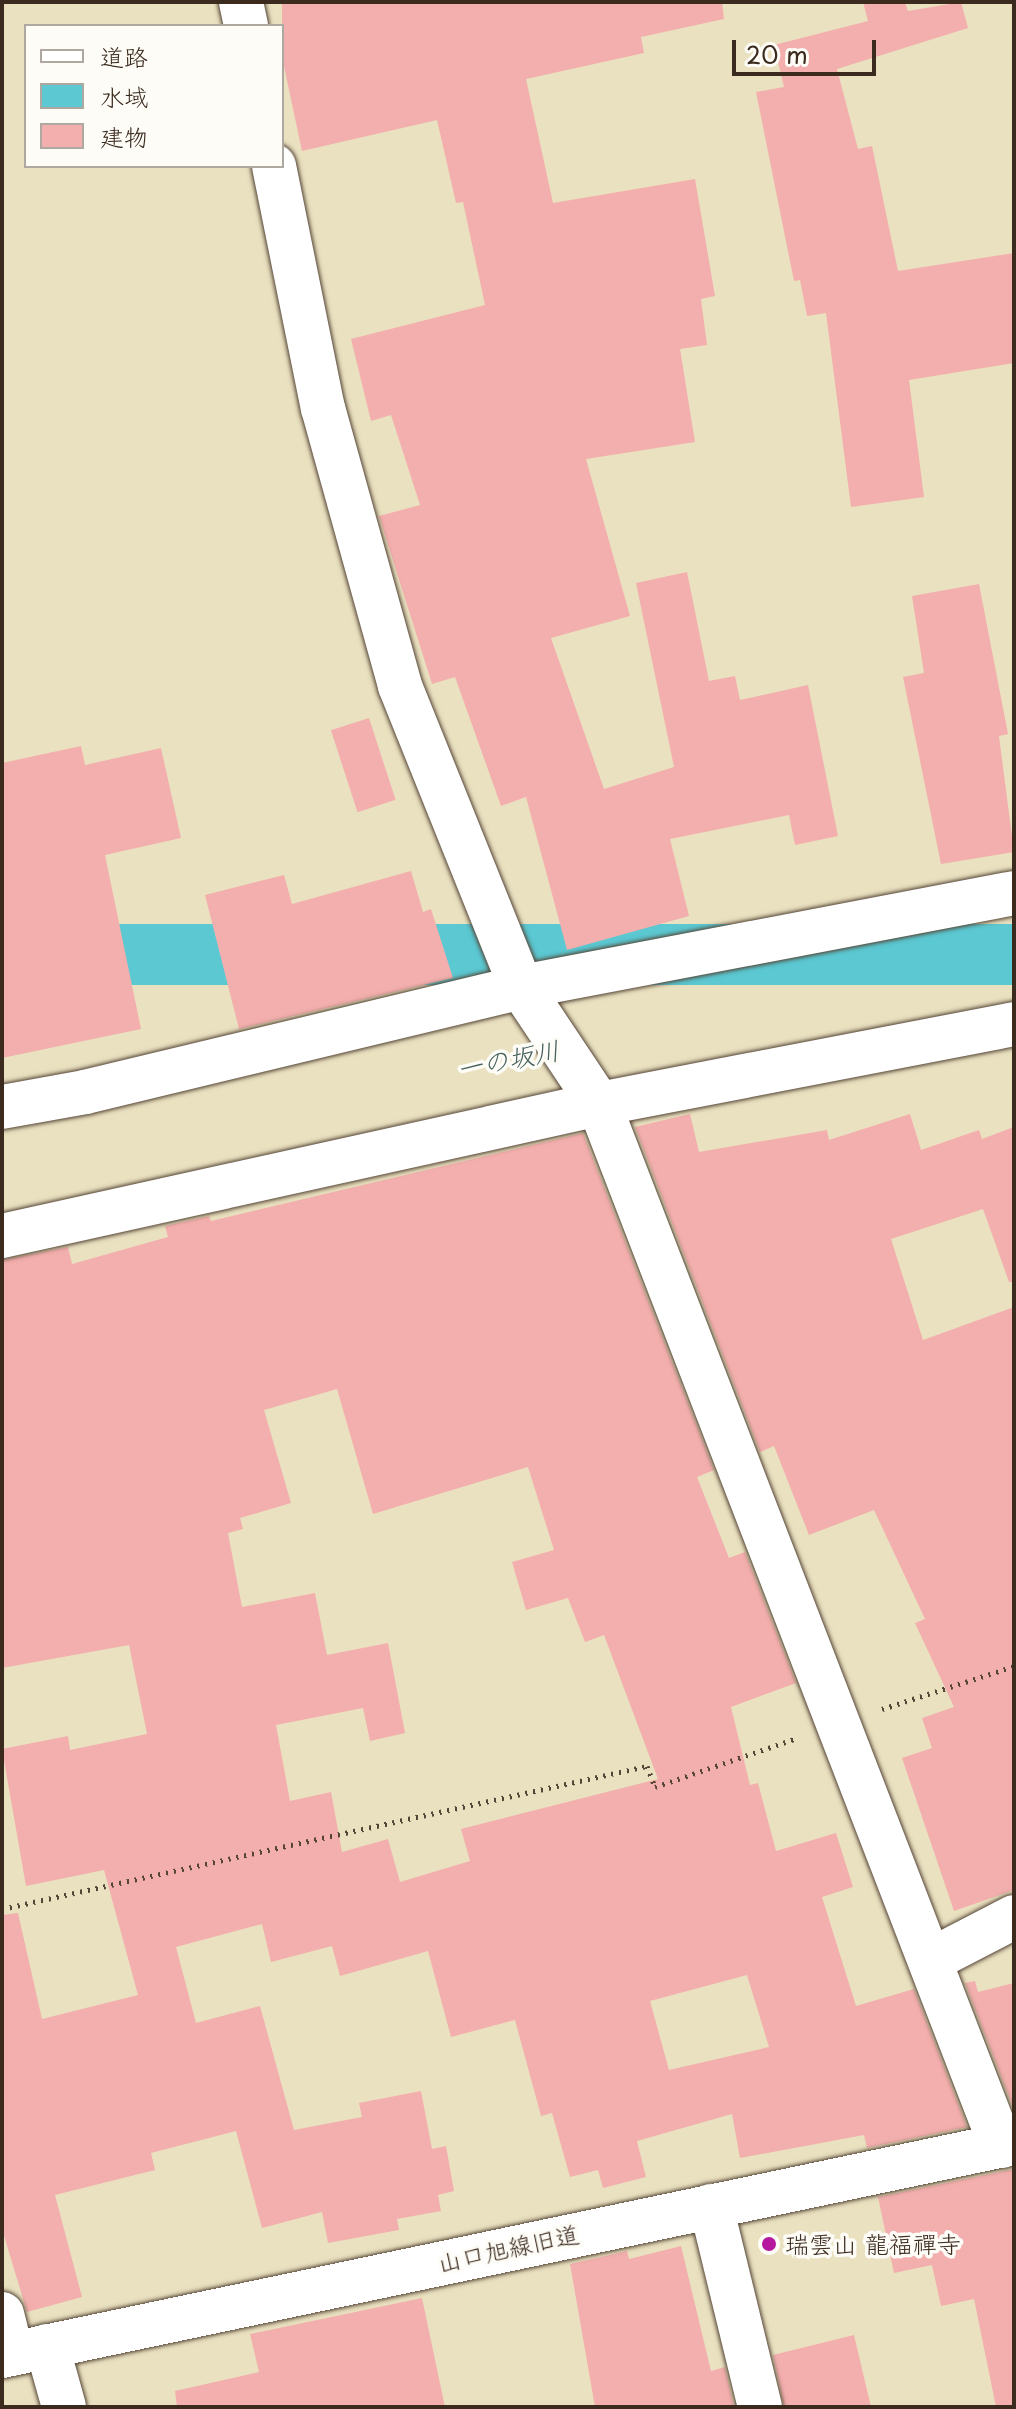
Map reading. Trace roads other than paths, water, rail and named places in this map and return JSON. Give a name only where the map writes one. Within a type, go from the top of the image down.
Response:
[{"type":"street","points":[[241,2],[246,24]]},
{"type":"street","points":[[274,168],[323,408],[400,686],[529,998],[594,1095],[931,1960],[1007,2144]]},
{"type":"street","points":[[2,1107],[85,1092],[1014,893]]},
{"type":"street","points":[[2,1236],[594,1095],[1014,1024]]},
{"type":"street","points":[[931,1960],[1014,1917]]},
{"type":"street","name":"山口旭線旧道","points":[[16,2343],[711,2206],[1007,2144]]},
{"type":"street","points":[[711,2206],[760,2407]]},
{"type":"street","points":[[16,2343],[64,2407]]},
{"type":"water","points":[[2,924],[1014,924],[1014,985],[2,985]]},
{"type":"place","name":"瑞雲山 龍福禪寺","points":[[769,2244]]},
{"type":"water label","name":"一の坂川","points":[[508,1059]]}]
